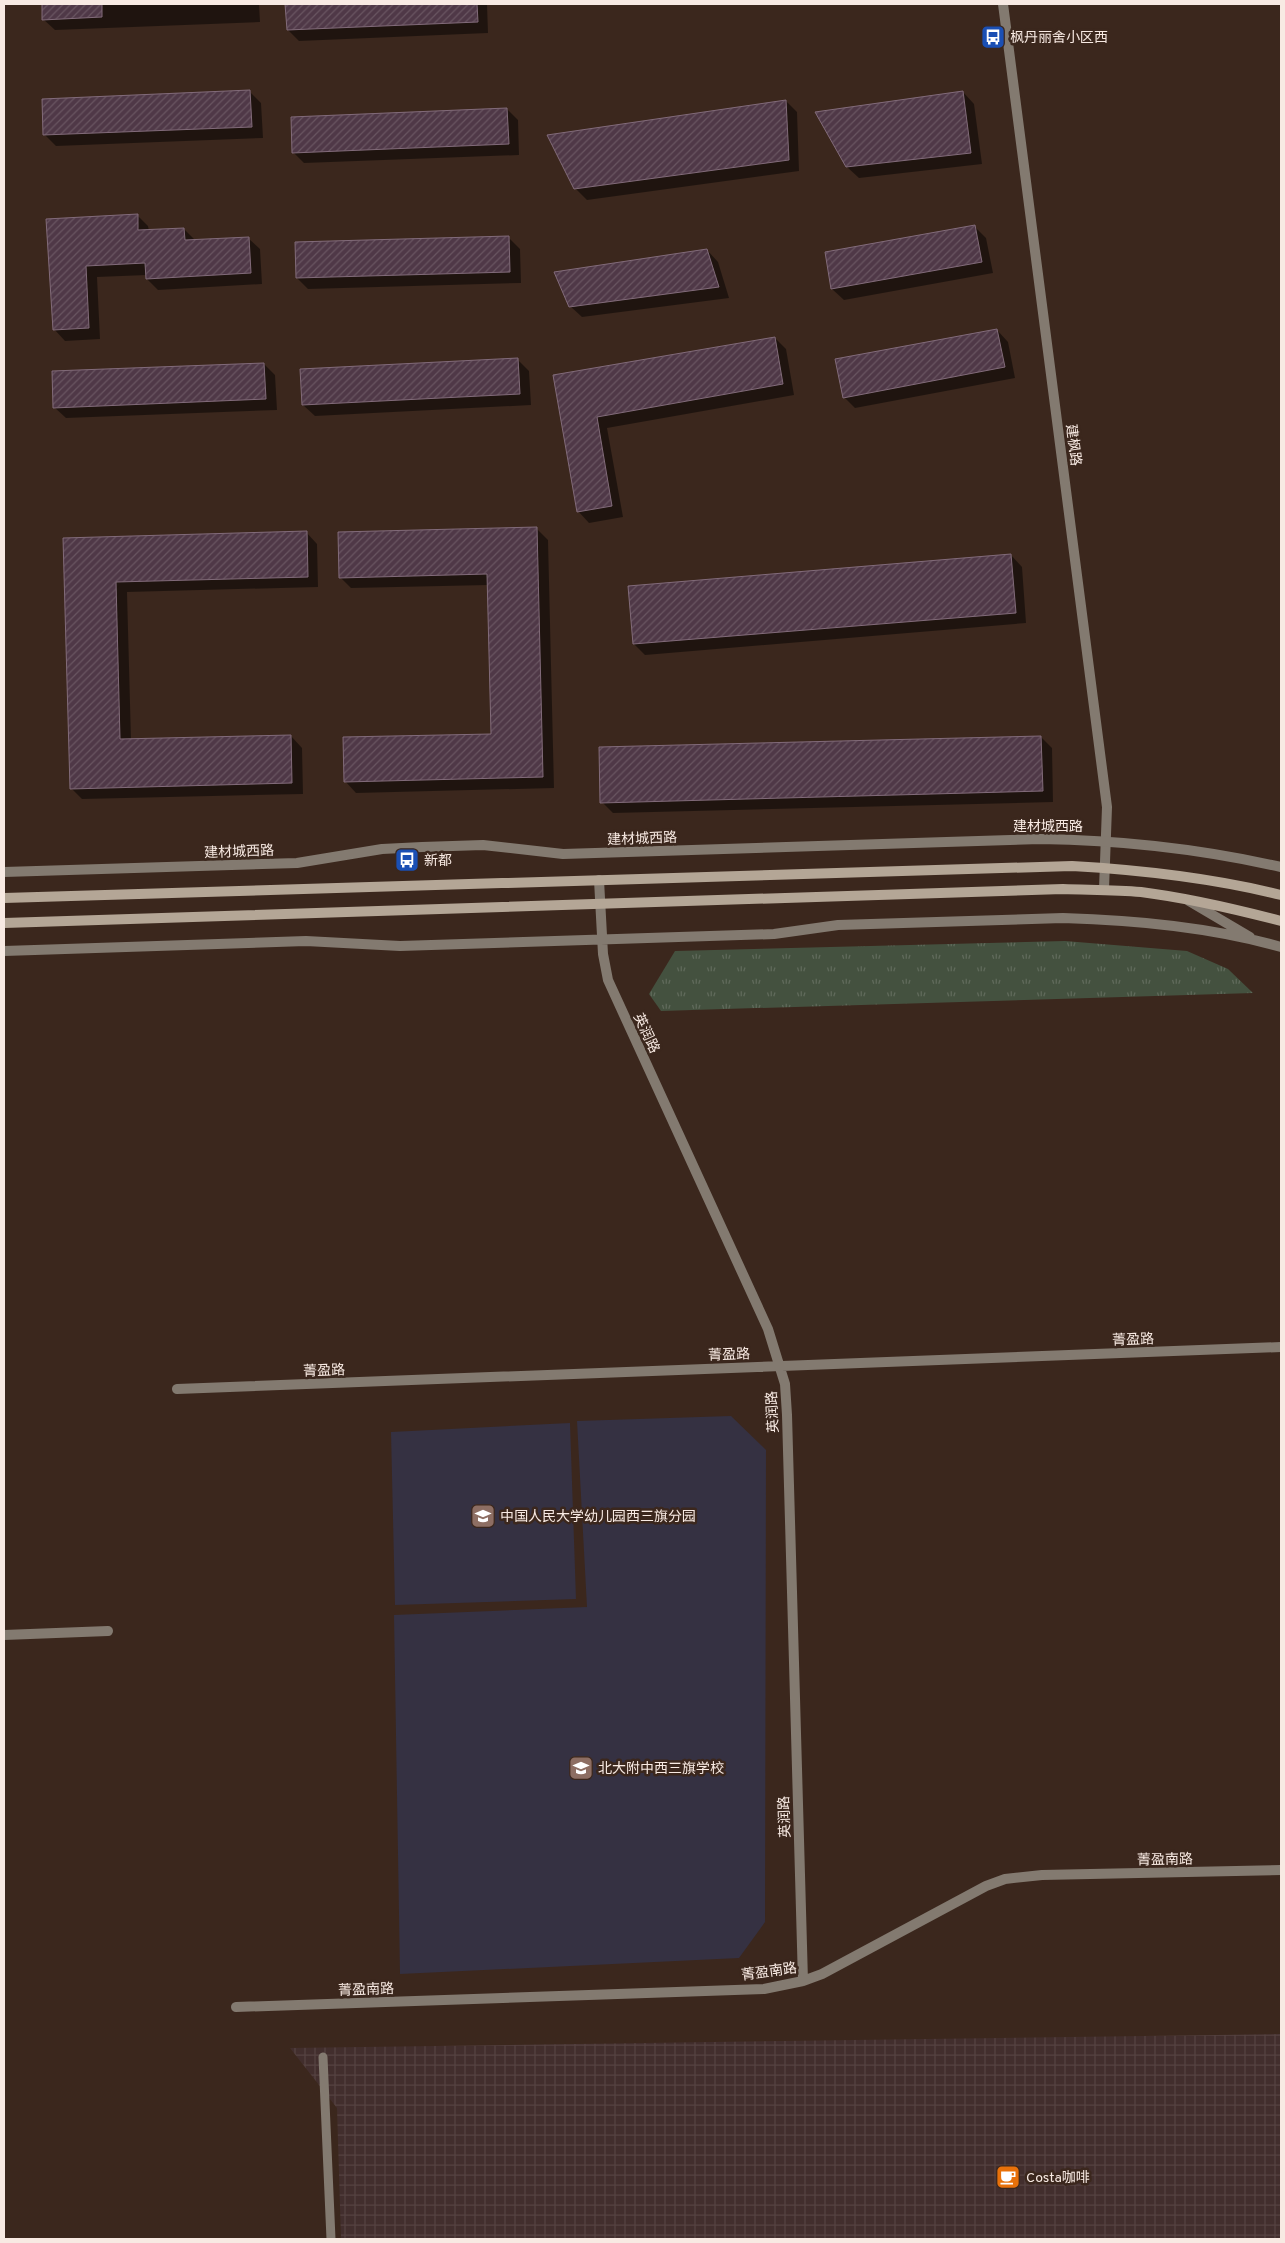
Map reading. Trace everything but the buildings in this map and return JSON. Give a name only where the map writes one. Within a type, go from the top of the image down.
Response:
[{"type":"main road","points":[[4,898],[1044,867],[1106,867],[1184,877],[1281,895]]},
{"type":"main road","points":[[4,924],[1104,889],[1176,898],[1281,920]]},
{"type":"street","name":"建枫路","points":[[1003,4],[1107,807],[1108,840],[1104,889]]},
{"type":"street","name":"建材城西路","points":[[4,872],[296,863],[382,849],[483,845],[563,854],[1040,839],[1108,840],[1176,847],[1281,867]]},
{"type":"street","name":"英润路","points":[[599,880],[605,967],[613,991],[766,1324],[780,1366],[787,1402],[803,1981]]},
{"type":"street","points":[[1176,898],[1192,903],[1252,938],[1278,946]]},
{"type":"street","points":[[4,951],[306,941],[400,946],[602,940],[774,934],[838,925],[1063,918],[1149,923],[1204,930],[1278,946]]},
{"type":"street","name":"菁盈路","points":[[177,1389],[1281,1347]]},
{"type":"street","points":[[4,1635],[108,1631]]},
{"type":"street","name":"菁盈南路","points":[[236,2007],[757,1989],[803,1981],[822,1974],[968,1896],[1005,1879],[1042,1875],[1281,1870]]},
{"type":"lane","points":[[323,2058],[331,2239]]},
{"type":"shaded area","name":"北大附中西三旗学校","points":[[731,1416],[766,1450],[765,1922],[739,1958],[400,1974],[394,1615],[587,1607],[577,1421]]},
{"type":"shaded area","name":"中国人民大学幼儿园西三旗分园","points":[[570,1423],[576,1599],[395,1605],[391,1432]]},
{"type":"shaded area","points":[[1281,2034],[1281,2239],[341,2239],[337,2108],[290,2048]]},
{"type":"green space","points":[[1065,941],[1187,951],[1228,969],[1253,993],[661,1011],[649,994],[675,951]]},
{"type":"place","name":"枫丹丽舍小区西","points":[[993,37]]},
{"type":"place","name":"新都","points":[[407,860]]},
{"type":"place","name":"中国人民大学幼儿园西三旗分园","points":[[483,1516]]},
{"type":"place","name":"北大附中西三旗学校","points":[[581,1768]]},
{"type":"place","name":"Costa咖啡","points":[[1008,2177]]}]
